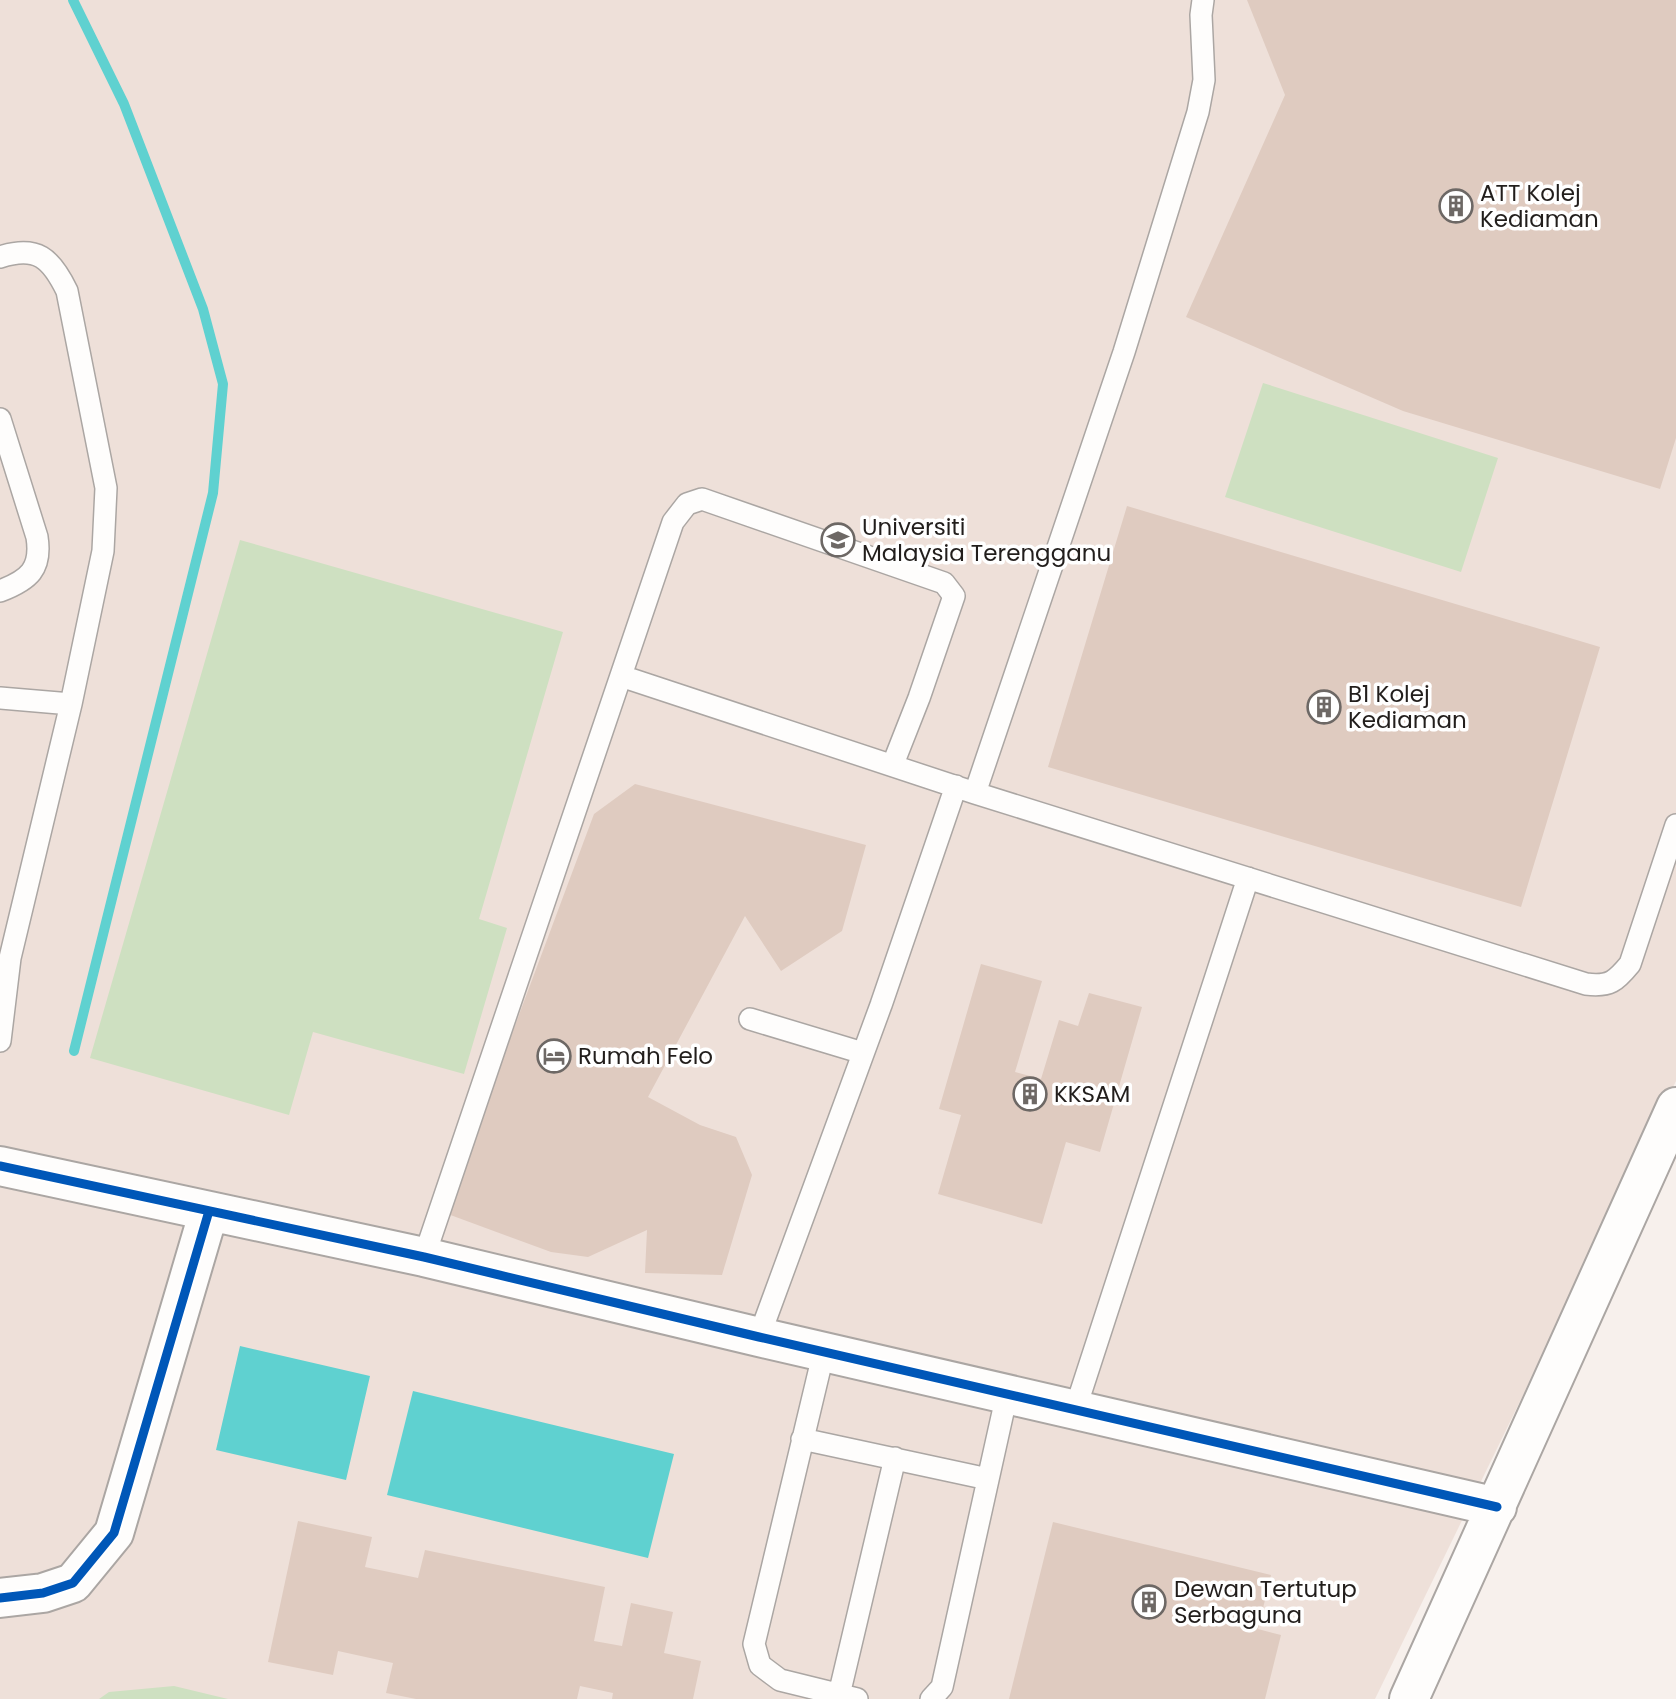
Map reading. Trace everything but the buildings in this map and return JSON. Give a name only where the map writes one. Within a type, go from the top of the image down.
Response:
[{"type":"street","points":[[1409,1699],[1673,1122]]},
{"type":"street","points":[[1,1166],[424,1257],[1497,1507]]},
{"type":"street","points":[[0,1598],[43,1593],[73,1583],[114,1533],[209,1211]]},
{"type":"lane","points":[[759,1337],[863,1053],[966,790],[1124,352],[1198,112],[1204,80],[1201,15],[1203,0]]},
{"type":"lane","points":[[0,257],[19,251],[40,256],[56,268],[67,291],[106,488],[103,551],[71,704],[10,958],[0,1041]]},
{"type":"lane","points":[[0,419],[40,554],[32,571],[16,585],[0,591]]},
{"type":"lane","points":[[424,1257],[673,522],[687,504],[702,499],[944,583],[954,596],[893,764]]},
{"type":"lane","points":[[621,676],[966,790],[1587,984],[1603,986],[1618,979],[1630,964],[1676,825]]},
{"type":"lane","points":[[0,698],[71,704]]},
{"type":"lane","points":[[1075,1410],[1248,878]]},
{"type":"lane","points":[[750,1019],[863,1053]]},
{"type":"lane","points":[[824,1351],[754,1644],[760,1665],[780,1680],[848,1697],[895,1458]]},
{"type":"lane","points":[[930,1699],[942,1687],[1007,1394]]},
{"type":"lane","points":[[803,1439],[988,1479]]},
{"type":"shaded area","name":"Universiti Malaysia Terengganu","points":[[0,0],[1676,0],[1676,1081],[1375,1699],[0,1699]]},
{"type":"green space","points":[[1263,383],[1498,458],[1461,572],[1225,497]]},
{"type":"green space","points":[[240,540],[563,632],[479,919],[507,928],[464,1074],[313,1032],[289,1115],[90,1058]]},
{"type":"green space","points":[[174,1686],[228,1699],[99,1699],[109,1692]]},
{"type":"water","points":[[240,1346],[370,1376],[346,1480],[216,1450]]},
{"type":"water","points":[[413,1391],[674,1454],[648,1558],[387,1495]]},
{"type":"waterway","points":[[73,0],[124,104],[203,309],[223,384],[213,493],[74,1051]]},
{"type":"cycle path","points":[[0,1166],[424,1257],[1497,1507]]},
{"type":"cycle path","points":[[0,1598],[43,1593],[73,1583],[114,1533],[209,1211]]},
{"type":"place","name":"ATT Kolej Kediaman","points":[[1456,206]]},
{"type":"place","name":"Universiti Malaysia Terengganu","points":[[838,540]]},
{"type":"place","name":"B1 Kolej Kediaman","points":[[1324,707]]},
{"type":"place","name":"Rumah Felo","points":[[554,1056]]},
{"type":"place","name":"KKSAM","points":[[1030,1094]]},
{"type":"place","name":"Dewan Tertutup Serbaguna","points":[[1149,1602]]}]
